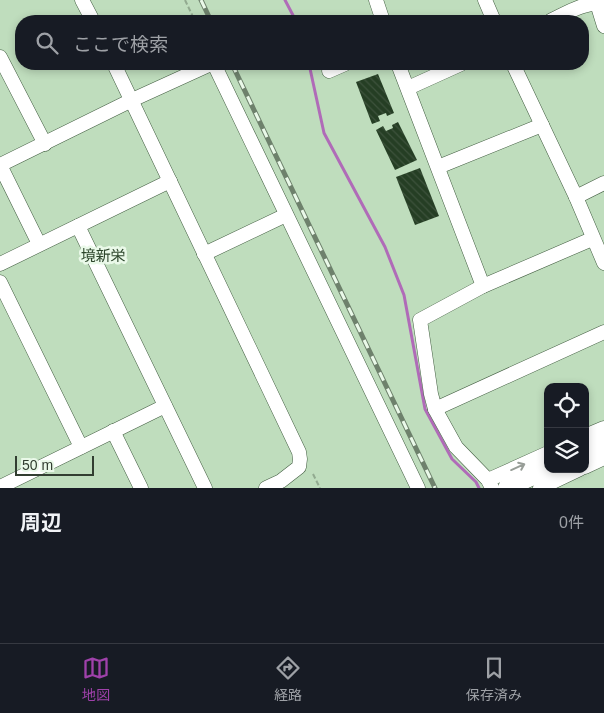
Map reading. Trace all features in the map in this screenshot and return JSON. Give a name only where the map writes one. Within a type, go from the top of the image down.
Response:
[{"type":"main road","points":[[589,450],[604,443]]},
{"type":"main road","points":[[507,488],[544,471]]},
{"type":"street","points":[[82,0],[90,15]]},
{"type":"street","points":[[376,0],[381,15]]},
{"type":"street","points":[[485,0],[491,15]]},
{"type":"street","points":[[563,15],[587,4],[599,2],[604,26]]},
{"type":"street","points":[[0,57],[45,144]]},
{"type":"street","points":[[117,70],[298,452],[300,459],[299,467],[281,481],[266,488]]},
{"type":"street","points":[[40,244],[0,166],[132,100],[199,70]]},
{"type":"street","points":[[215,70],[418,488]]},
{"type":"street","points":[[400,70],[483,286]]},
{"type":"street","points":[[408,88],[448,70]]},
{"type":"street","points":[[516,70],[576,197],[592,239],[604,263]]},
{"type":"street","points":[[438,167],[542,126]]},
{"type":"street","points":[[0,264],[170,181]]},
{"type":"street","points":[[576,197],[604,183]]},
{"type":"street","points":[[204,254],[286,215]]},
{"type":"street","points":[[78,226],[205,488]]},
{"type":"street","points":[[544,455],[490,484],[456,447],[435,409],[430,394],[420,320],[483,286],[592,239]]},
{"type":"street","points":[[0,282],[81,447]]},
{"type":"street","points":[[435,409],[604,332]]},
{"type":"street","points":[[0,487],[165,406]]},
{"type":"street","points":[[589,447],[604,428]]},
{"type":"street","points":[[113,431],[141,488]]},
{"type":"street","points":[[589,453],[604,458]]},
{"type":"street","points":[[540,488],[572,473]]},
{"type":"path","points":[[185,0],[192,15]]},
{"type":"path","points":[[313,474],[320,488]]},
{"type":"building","points":[[378,74],[394,113],[387,116],[386,113],[378,116],[380,121],[372,124],[356,82]]},
{"type":"building","points":[[398,122],[417,160],[395,170],[376,130],[383,126],[386,131],[393,128],[392,125]]},
{"type":"building","points":[[420,168],[439,216],[415,225],[396,177]]},
{"type":"waterway","points":[[285,0],[293,15]]},
{"type":"waterway","points":[[310,70],[324,133],[385,247],[404,295],[425,409],[452,459],[476,482],[479,488]]},
{"type":"railway","points":[[201,0],[208,15]]},
{"type":"railway","points":[[235,70],[435,488]]},
{"type":"district","name":"境新栄","points":[[103,255]]}]
